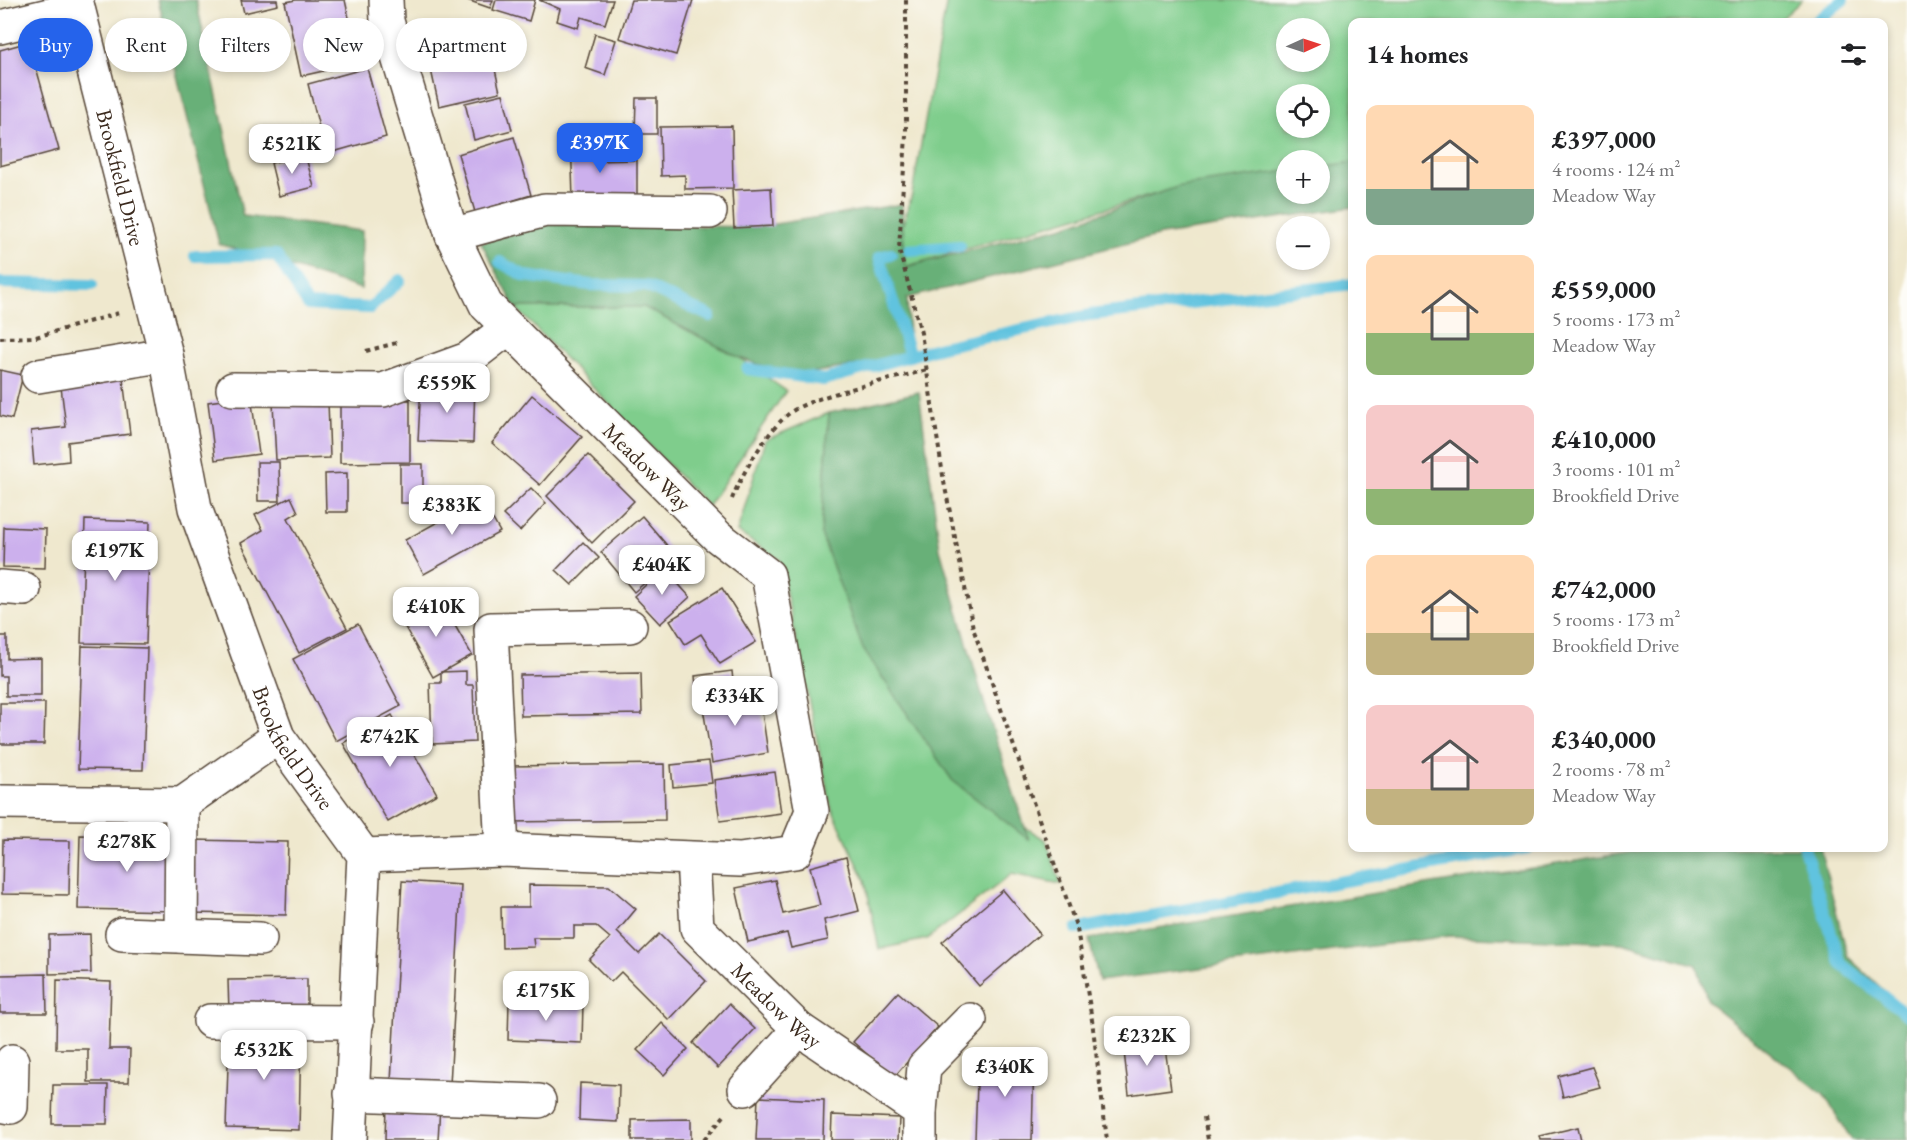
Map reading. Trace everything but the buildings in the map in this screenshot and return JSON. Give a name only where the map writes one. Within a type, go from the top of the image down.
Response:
[{"type":"street","name":"Meadow Way","points":[[364,855],[502,850],[740,860],[795,852],[812,811],[768,575],[717,536],[486,305],[452,235],[387,21],[386,0]]},
{"type":"street","points":[[0,27],[77,4]]},
{"type":"street","name":"Brookfield Drive","points":[[77,4],[154,303],[195,508],[278,737],[364,855]]},
{"type":"street","points":[[452,235],[545,210],[710,212]]},
{"type":"street","points":[[233,389],[383,390],[468,358],[508,328]]},
{"type":"street","points":[[38,376],[166,355]]},
{"type":"street","points":[[502,850],[491,629],[630,626]]},
{"type":"street","points":[[0,802],[182,804],[278,737]]},
{"type":"street","points":[[181,936],[182,804]]},
{"type":"street","points":[[350,1140],[364,855]]},
{"type":"street","name":"Meadow Way","points":[[693,859],[698,928],[799,1029],[920,1126]]},
{"type":"street","points":[[122,934],[260,939]]},
{"type":"street","name":"Meadow Way","points":[[920,1126],[924,1066],[970,1020]]},
{"type":"street","points":[[210,1021],[357,1022]]},
{"type":"street","points":[[745,1089],[799,1029]]},
{"type":"street","points":[[0,1105],[11,1107],[12,1061]]},
{"type":"street","points":[[351,1094],[538,1101]]},
{"type":"path","points":[[906,0],[906,135],[899,249],[921,333],[944,482],[973,628],[1077,929],[1092,1020],[1107,1140]]},
{"type":"path","points":[[0,338],[36,337],[154,303]]},
{"type":"path","points":[[365,352],[410,339]]},
{"type":"path","points":[[717,536],[734,494],[765,440],[791,412],[825,397],[927,370]]},
{"type":"path","points":[[1204,1117],[1208,1140]]},
{"type":"green space","points":[[158,0],[196,0],[200,18],[199,72],[212,72],[243,216],[362,231],[361,289],[219,244],[176,72],[187,72],[187,18],[162,18]]},
{"type":"green space","points":[[947,0],[1802,0],[1782,18],[1348,18],[1348,165],[1330,167],[1330,150],[1276,150],[1276,176],[1166,191],[890,271],[912,194]]},
{"type":"green space","points":[[1348,163],[1348,208],[1276,216],[1276,218],[1161,235],[907,298],[910,356],[793,376],[740,358],[644,307],[515,307],[481,242],[549,224],[756,227],[902,204],[905,267],[1061,227],[1180,186],[1276,173],[1276,204],[1330,204],[1330,165]]},
{"type":"green space","points":[[515,307],[644,307],[740,358],[786,391],[708,506]]},
{"type":"green space","points":[[919,392],[940,549],[984,702],[1029,840],[952,780],[863,649],[821,534],[829,413]]},
{"type":"green space","points":[[829,413],[824,487],[967,792],[1046,840],[1061,884],[1012,874],[927,939],[879,949],[865,880],[831,807],[779,559],[737,532],[765,440]]},
{"type":"green space","points":[[1632,852],[1821,852],[1848,957],[1907,1012],[1907,1140],[1852,1140],[1823,1094],[1708,1002],[1697,965],[1622,943],[1450,936],[1099,981],[1089,939]]},
{"type":"waterway","points":[[1820,18],[1843,0]]},
{"type":"waterway","points":[[909,250],[960,246]]},
{"type":"waterway","points":[[891,254],[879,257],[910,356]]},
{"type":"waterway","points":[[195,256],[276,255],[308,305],[370,308],[400,280]]},
{"type":"waterway","points":[[500,262],[525,276],[590,285],[646,286],[710,316]]},
{"type":"waterway","points":[[0,283],[92,285]]},
{"type":"waterway","points":[[747,369],[824,380],[941,347],[1089,315],[1348,285]]},
{"type":"waterway","points":[[1077,929],[1506,852]]},
{"type":"waterway","points":[[1805,852],[1841,964],[1907,1015]]}]
